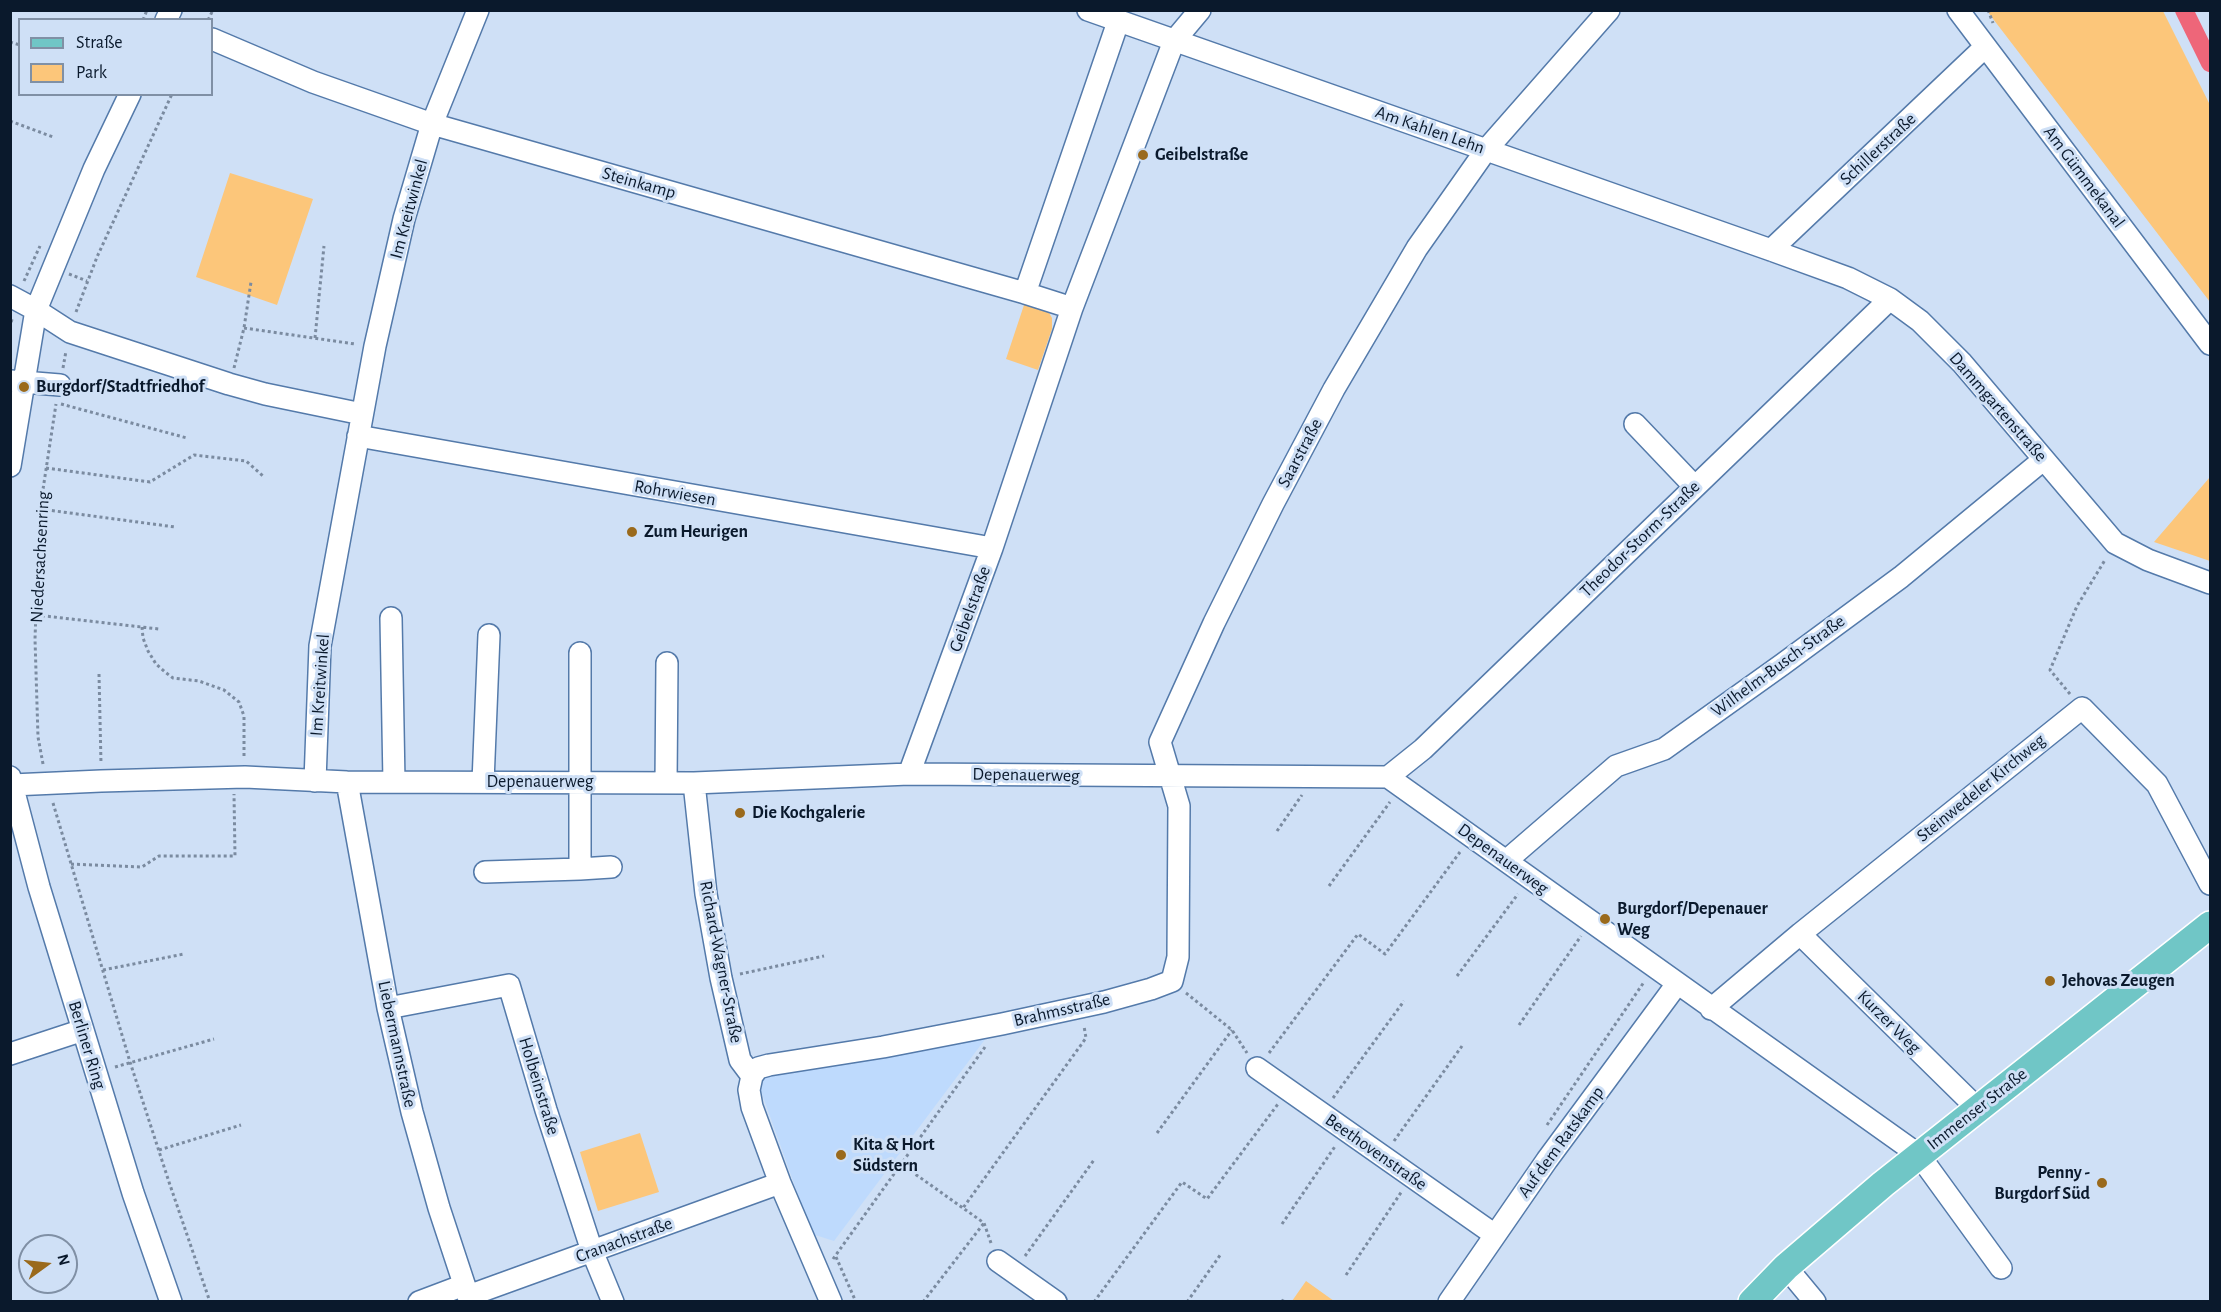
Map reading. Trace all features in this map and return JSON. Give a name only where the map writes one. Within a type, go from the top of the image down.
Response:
[{"type":"main road","name":"Immenser Straße","points":[[1752,1302],[1786,1267],[1919,1155],[2211,925]]},
{"type":"street","name":"Im Kreitwinkel","points":[[315,781],[320,646],[375,346],[404,219],[432,124],[477,10]]},
{"type":"street","name":"Am Kahlen Lehn","points":[[1088,10],[1771,250]]},
{"type":"street","name":"Geibelstraße","points":[[909,774],[992,548],[1072,308],[1174,41],[1200,10]]},
{"type":"street","name":"Saarstraße","points":[[1170,776],[1160,742],[1214,623],[1273,504],[1334,389],[1417,248],[1486,150],[1609,10]]},
{"type":"street","name":"Am Gümmekanal","points":[[1958,10],[2211,344]]},
{"type":"street","points":[[1025,292],[1118,22]]},
{"type":"street","name":"Steinkamp","points":[[213,39],[313,82],[432,124],[1025,292],[1072,308]]},
{"type":"street","name":"Schillerstraße","points":[[1771,250],[1985,47]]},
{"type":"street","points":[[10,466],[17,381],[36,310],[94,169],[129,96]]},
{"type":"street","name":"Dammgartenstraße","points":[[1771,250],[1848,278],[1890,299],[1920,321],[1962,363],[2115,543],[2148,560],[2211,583]]},
{"type":"street","points":[[10,296],[70,332],[229,384],[265,394],[362,414]]},
{"type":"street","name":"Theodor-Storm-Straße","points":[[1395,781],[1423,749],[1890,299]]},
{"type":"street","points":[[17,381],[58,394]]},
{"type":"street","points":[[1635,423],[1695,488]]},
{"type":"street","name":"Rohrwiesen","points":[[358,436],[992,548]]},
{"type":"street","name":"Wilhelm-Busch-Straße","points":[[1506,861],[1616,766],[1664,749],[1901,577],[2043,460]]},
{"type":"street","points":[[391,618],[394,782]]},
{"type":"street","points":[[483,782],[489,635]]},
{"type":"street","points":[[580,653],[580,869]]},
{"type":"street","points":[[666,663],[666,783]]},
{"type":"street","points":[[2082,708],[2157,784],[2211,884]]},
{"type":"street","name":"Steinwedeler Kirchweg","points":[[1710,1009],[2082,708]]},
{"type":"street","name":"Depenauerweg","points":[[11,781],[47,784],[239,778],[347,782],[694,783],[909,774],[1315,777],[1395,781],[1710,1009],[1919,1155],[2001,1268]]},
{"type":"street","points":[[1170,776],[1179,806],[1178,957],[1172,981]]},
{"type":"street","name":"Berliner Ring","points":[[11,781],[39,887],[82,1030],[133,1193],[171,1302]]},
{"type":"street","name":"Liebermannstraße","points":[[347,782],[388,1008],[412,1112],[439,1208],[468,1294]]},
{"type":"street","name":"Richard-Wagner-Straße","points":[[694,783],[706,894],[721,978],[740,1060],[752,1076],[749,1090],[752,1107],[780,1183],[831,1302]]},
{"type":"street","points":[[485,872],[611,867]]},
{"type":"street","name":"Kurzer Weg","points":[[1800,934],[1978,1109]]},
{"type":"street","name":"Brahmsstraße","points":[[752,1076],[758,1068],[769,1065],[883,1047],[1002,1024],[1080,1007],[1151,989],[1172,981]]},
{"type":"street","name":"Auf dem Ratskamp","points":[[1449,1302],[1547,1160],[1677,984]]},
{"type":"street","name":"Holbeinstraße","points":[[388,1008],[509,985],[546,1110],[592,1251],[614,1302]]},
{"type":"street","points":[[10,1054],[82,1030]]},
{"type":"street","name":"Beethovenstraße","points":[[1257,1068],[1495,1235]]},
{"type":"street","name":"Cranachstraße","points":[[419,1302],[468,1294],[780,1183]]},
{"type":"street","points":[[1006,1267],[1056,1302]]},
{"type":"street","points":[[1786,1267],[1815,1302]]},
{"type":"path","name":"Niedersachsenring","points":[[171,96],[97,257],[70,332],[40,509],[36,615],[38,737],[47,784],[130,1062],[210,1302]]},
{"type":"path","points":[[10,121],[52,137]]},
{"type":"path","points":[[315,338],[324,246]]},
{"type":"path","points":[[229,384],[244,328],[251,282]]},
{"type":"path","points":[[244,328],[375,346]]},
{"type":"path","points":[[58,394],[187,438]]},
{"type":"path","points":[[46,468],[150,482],[194,455],[246,460],[263,476]]},
{"type":"path","points":[[40,509],[175,527]]},
{"type":"path","points":[[2082,708],[2050,669],[2077,606],[2115,543]]},
{"type":"path","points":[[36,615],[159,629]]},
{"type":"path","points":[[71,864],[142,867],[159,856],[235,856],[244,716],[239,702],[225,690],[199,681],[173,678],[165,672],[156,664],[148,651],[142,627]]},
{"type":"path","points":[[99,674],[101,781]]},
{"type":"path","points":[[1277,831],[1315,777]]},
{"type":"path","points":[[1329,886],[1395,781]]},
{"type":"path","points":[[1172,981],[1232,1030],[1257,1068],[1358,934],[1385,954],[1472,836]]},
{"type":"path","points":[[1457,976],[1530,878]]},
{"type":"path","points":[[1519,1025],[1590,922]]},
{"type":"path","points":[[103,970],[184,954]]},
{"type":"path","points":[[721,978],[824,956]]},
{"type":"path","points":[[1546,1126],[1653,968]]},
{"type":"path","points":[[1321,1114],[1404,1000]]},
{"type":"path","points":[[963,1208],[1086,1038],[1080,1007]]},
{"type":"path","points":[[820,1278],[1002,1024]]},
{"type":"path","points":[[1157,1133],[1232,1030]]},
{"type":"path","points":[[96,1073],[214,1039]]},
{"type":"path","points":[[1382,1156],[1462,1046]]},
{"type":"path","points":[[1094,1302],[1182,1182],[1207,1199],[1288,1091]]},
{"type":"path","points":[[159,1150],[242,1125]]},
{"type":"path","points":[[1282,1224],[1345,1131]]},
{"type":"path","points":[[901,1164],[984,1223],[1006,1267],[1094,1160]]},
{"type":"path","points":[[1346,1275],[1411,1177]]},
{"type":"path","points":[[923,1302],[984,1223]]},
{"type":"path","points":[[1187,1302],[1221,1254]]},
{"type":"shaded area","name":"Kita & Hort Südstern","points":[[992,1030],[834,1241],[812,1234],[756,1077]]},
{"type":"green space","points":[[1987,11],[2163,11],[2210,105],[2210,302]]},
{"type":"green space","points":[[230,173],[313,199],[277,305],[196,277]]},
{"type":"green space","points":[[1025,302],[1047,309],[1052,318],[1052,329],[1038,370],[1006,359]]},
{"type":"green space","points":[[2210,477],[2210,561],[2154,542]]},
{"type":"green space","points":[[640,1133],[659,1192],[598,1211],[580,1152]]},
{"type":"green space","points":[[1306,1281],[1334,1301],[1292,1301]]},
{"type":"waterway","points":[[2184,10],[2210,63]]},
{"type":"place","name":"Geibelstraße","points":[[1143,155]]},
{"type":"place","name":"Burgdorf/Stadtfriedhof","points":[[24,387]]},
{"type":"place","name":"Zum Heurigen","points":[[632,532]]},
{"type":"place","name":"Die Kochgalerie","points":[[740,813]]},
{"type":"place","name":"Burgdorf/Depenauer Weg","points":[[1605,919]]},
{"type":"place","name":"Jehovas Zeugen","points":[[2050,981]]},
{"type":"place","name":"Kita & Hort Südstern","points":[[841,1155]]},
{"type":"place","name":"Penny - Burgdorf Süd","points":[[2102,1183]]}]
